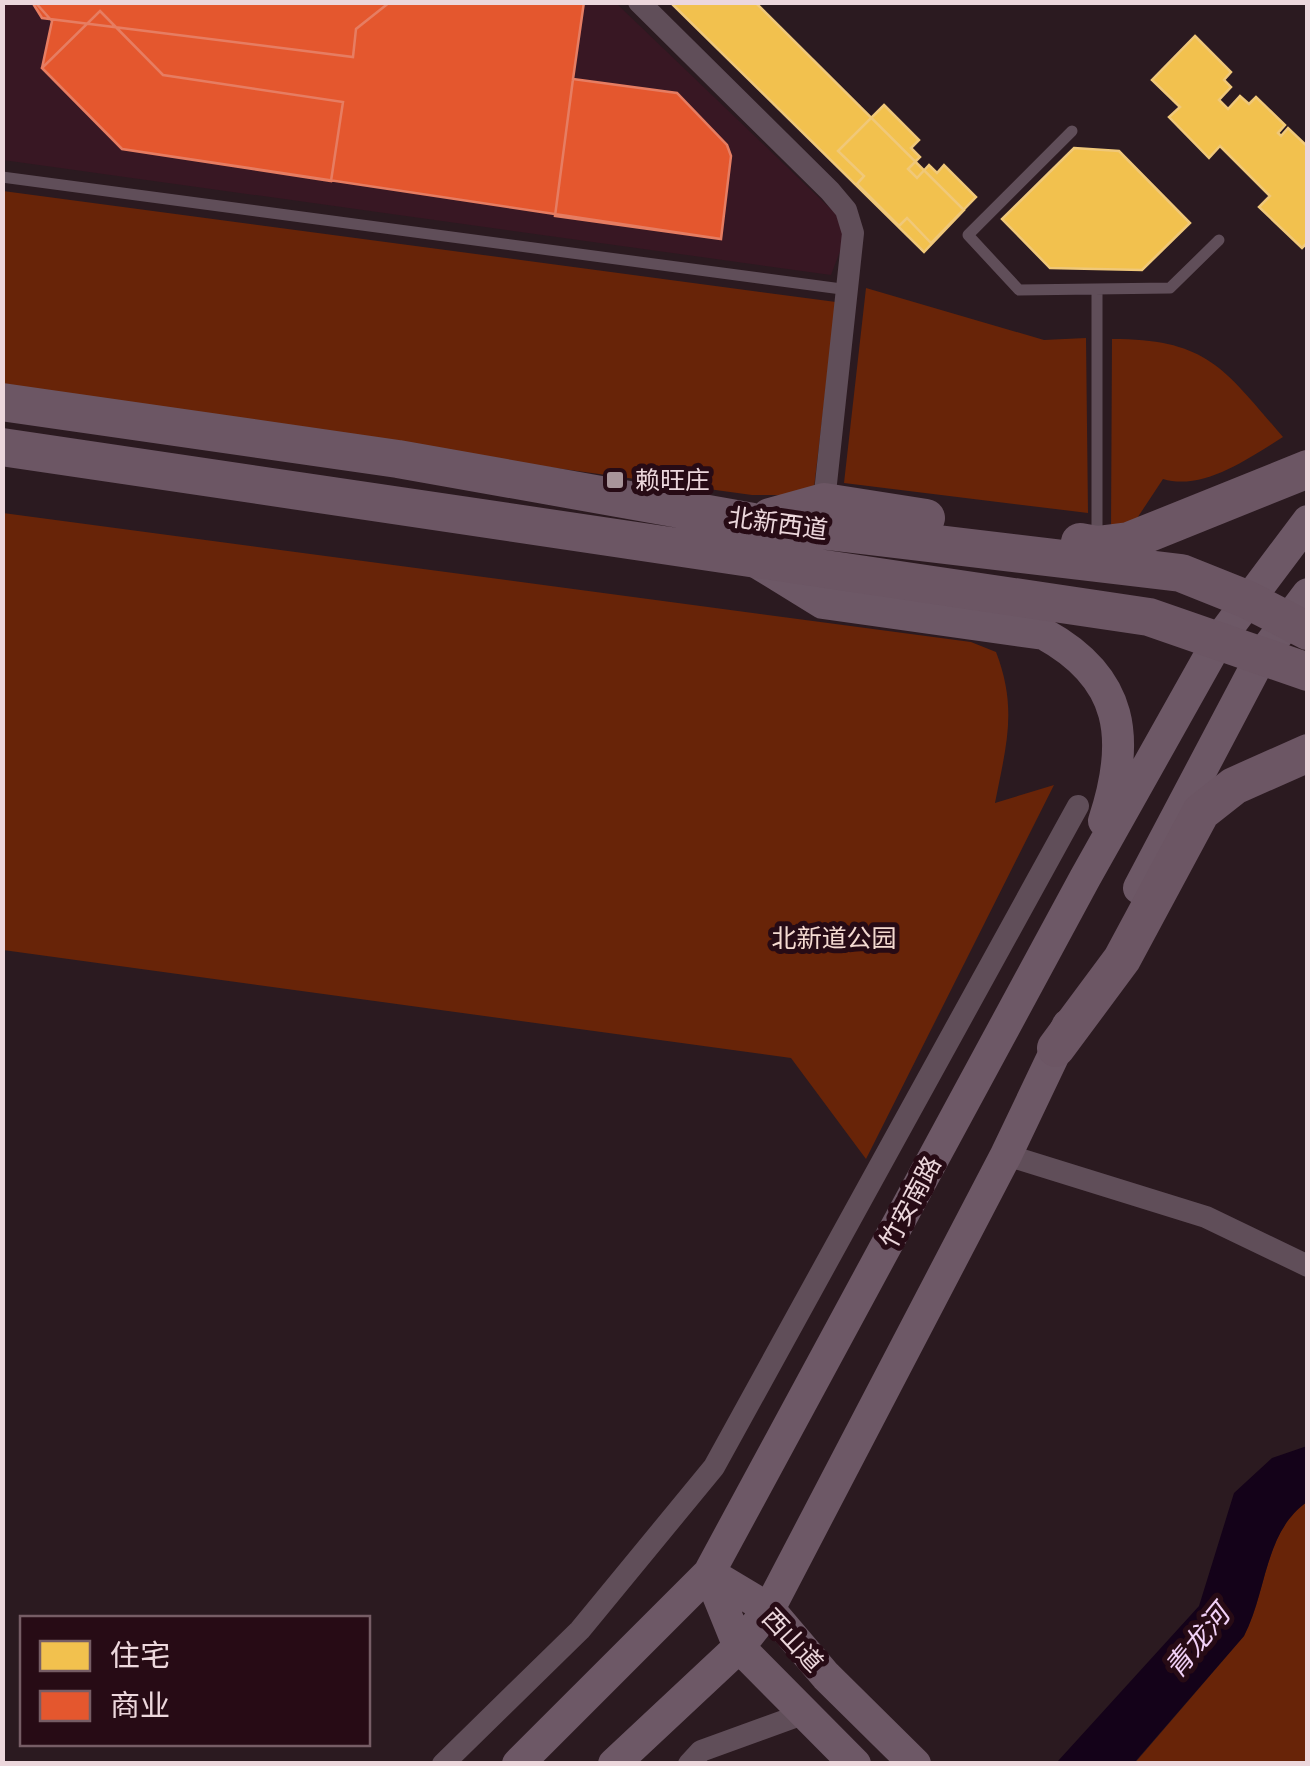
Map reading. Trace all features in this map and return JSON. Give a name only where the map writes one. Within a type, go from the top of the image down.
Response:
[{"type":"main road","name":"北新西道","points":[[2,402],[398,459],[753,522],[1181,573],[1246,600],[1301,615]]},
{"type":"main road","name":"北新西道","points":[[2,447],[1149,617],[1308,672]]},
{"type":"main road","points":[[753,522],[824,502],[1097,545],[1129,541],[1308,469]]},
{"type":"main road","name":"竹安南路","points":[[518,1764],[709,1574],[1085,878],[1218,641],[1308,521]]},
{"type":"main road","points":[[754,560],[823,603],[1044,634],[1088,664],[1106,688],[1120,744],[1112,795],[1085,878]]},
{"type":"main road","points":[[614,1764],[738,1647],[769,1609],[1262,655],[1301,615]]},
{"type":"main road","points":[[1056,1048],[1122,960],[1201,812],[1234,786],[1308,753]]},
{"type":"main road","name":"西山道","points":[[709,1574],[769,1609],[826,1676],[915,1764]]},
{"type":"main road","name":"西山道","points":[[709,1574],[738,1647],[855,1764]]},
{"type":"street","points":[[639,2],[846,210],[853,233],[849,290],[824,502]]},
{"type":"street","points":[[442,1764],[580,1630],[714,1468],[1078,806]]},
{"type":"street","points":[[1006,1155],[1206,1217],[1308,1266]]},
{"type":"street","points":[[689,1764],[701,1751],[803,1714]]},
{"type":"lane","points":[[1072,131],[968,235],[1019,290],[1170,288],[1219,240]]},
{"type":"lane","points":[[2,177],[849,290]]},
{"type":"lane","points":[[1096,290],[1097,545]]},
{"type":"shaded area","points":[[3,3],[616,3],[836,214],[845,238],[831,275],[3,160]]},
{"type":"green space","points":[[3,191],[836,302],[814,488],[807,495],[752,495],[3,392]]},
{"type":"green space","points":[[866,288],[1044,340],[1086,338],[1088,513],[844,483]]},
{"type":"green space","points":[[1112,339],[1171,345],[1211,362],[1245,393],[1283,437],[1210,477],[1178,482],[1163,479],[1126,535],[1111,533]]},
{"type":"green space","name":"北新道公园","points":[[3,513],[971,642],[996,652],[1007,692],[1008,728],[995,803],[1054,785],[866,1159],[791,1058],[3,950]]},
{"type":"green space","points":[[1307,1502],[1307,1763],[1134,1764],[1244,1636],[1274,1546],[1282,1529]]},
{"type":"water","name":"青龙河","points":[[1307,1446],[1307,1502],[1282,1529],[1274,1546],[1244,1636],[1134,1763],[1058,1761],[1199,1606],[1234,1493],[1272,1458]]},
{"type":"building: 住宅","points":[[670,2],[755,2],[964,210],[924,252]]},
{"type":"building: 住宅","points":[[1195,36],[1231,72],[1224,80],[1231,87],[1219,100],[1228,109],[1240,96],[1249,104],[1256,97],[1285,125],[1278,133],[1281,136],[1288,128],[1308,147],[1308,242],[1302,248],[1259,207],[1270,196],[1220,146],[1209,158],[1169,117],[1180,107],[1152,80]]},
{"type":"building: 住宅","points":[[884,105],[919,140],[911,148],[920,157],[908,169],[917,178],[929,165],[937,173],[944,165],[976,197],[931,243],[907,218],[899,226],[857,184],[864,176],[838,151]]},
{"type":"building: 住宅","points":[[1074,148],[1119,151],[1190,223],[1142,270],[1050,268],[1002,219]]},
{"type":"building: 商业","points":[[32,2],[390,2],[356,29],[353,57],[42,18]]},
{"type":"building: 商业","points":[[35,2],[584,2],[573,79],[677,93],[727,145],[731,156],[721,239],[122,149],[42,68],[52,21]]},
{"type":"building: 商业","points":[[100,11],[163,75],[343,102],[331,181],[122,149],[42,68]]},
{"type":"building: 商业","points":[[573,79],[677,93],[727,145],[731,156],[721,239],[555,216]]},
{"type":"place","name":"赖旺庄","points":[[615,480]]}]
